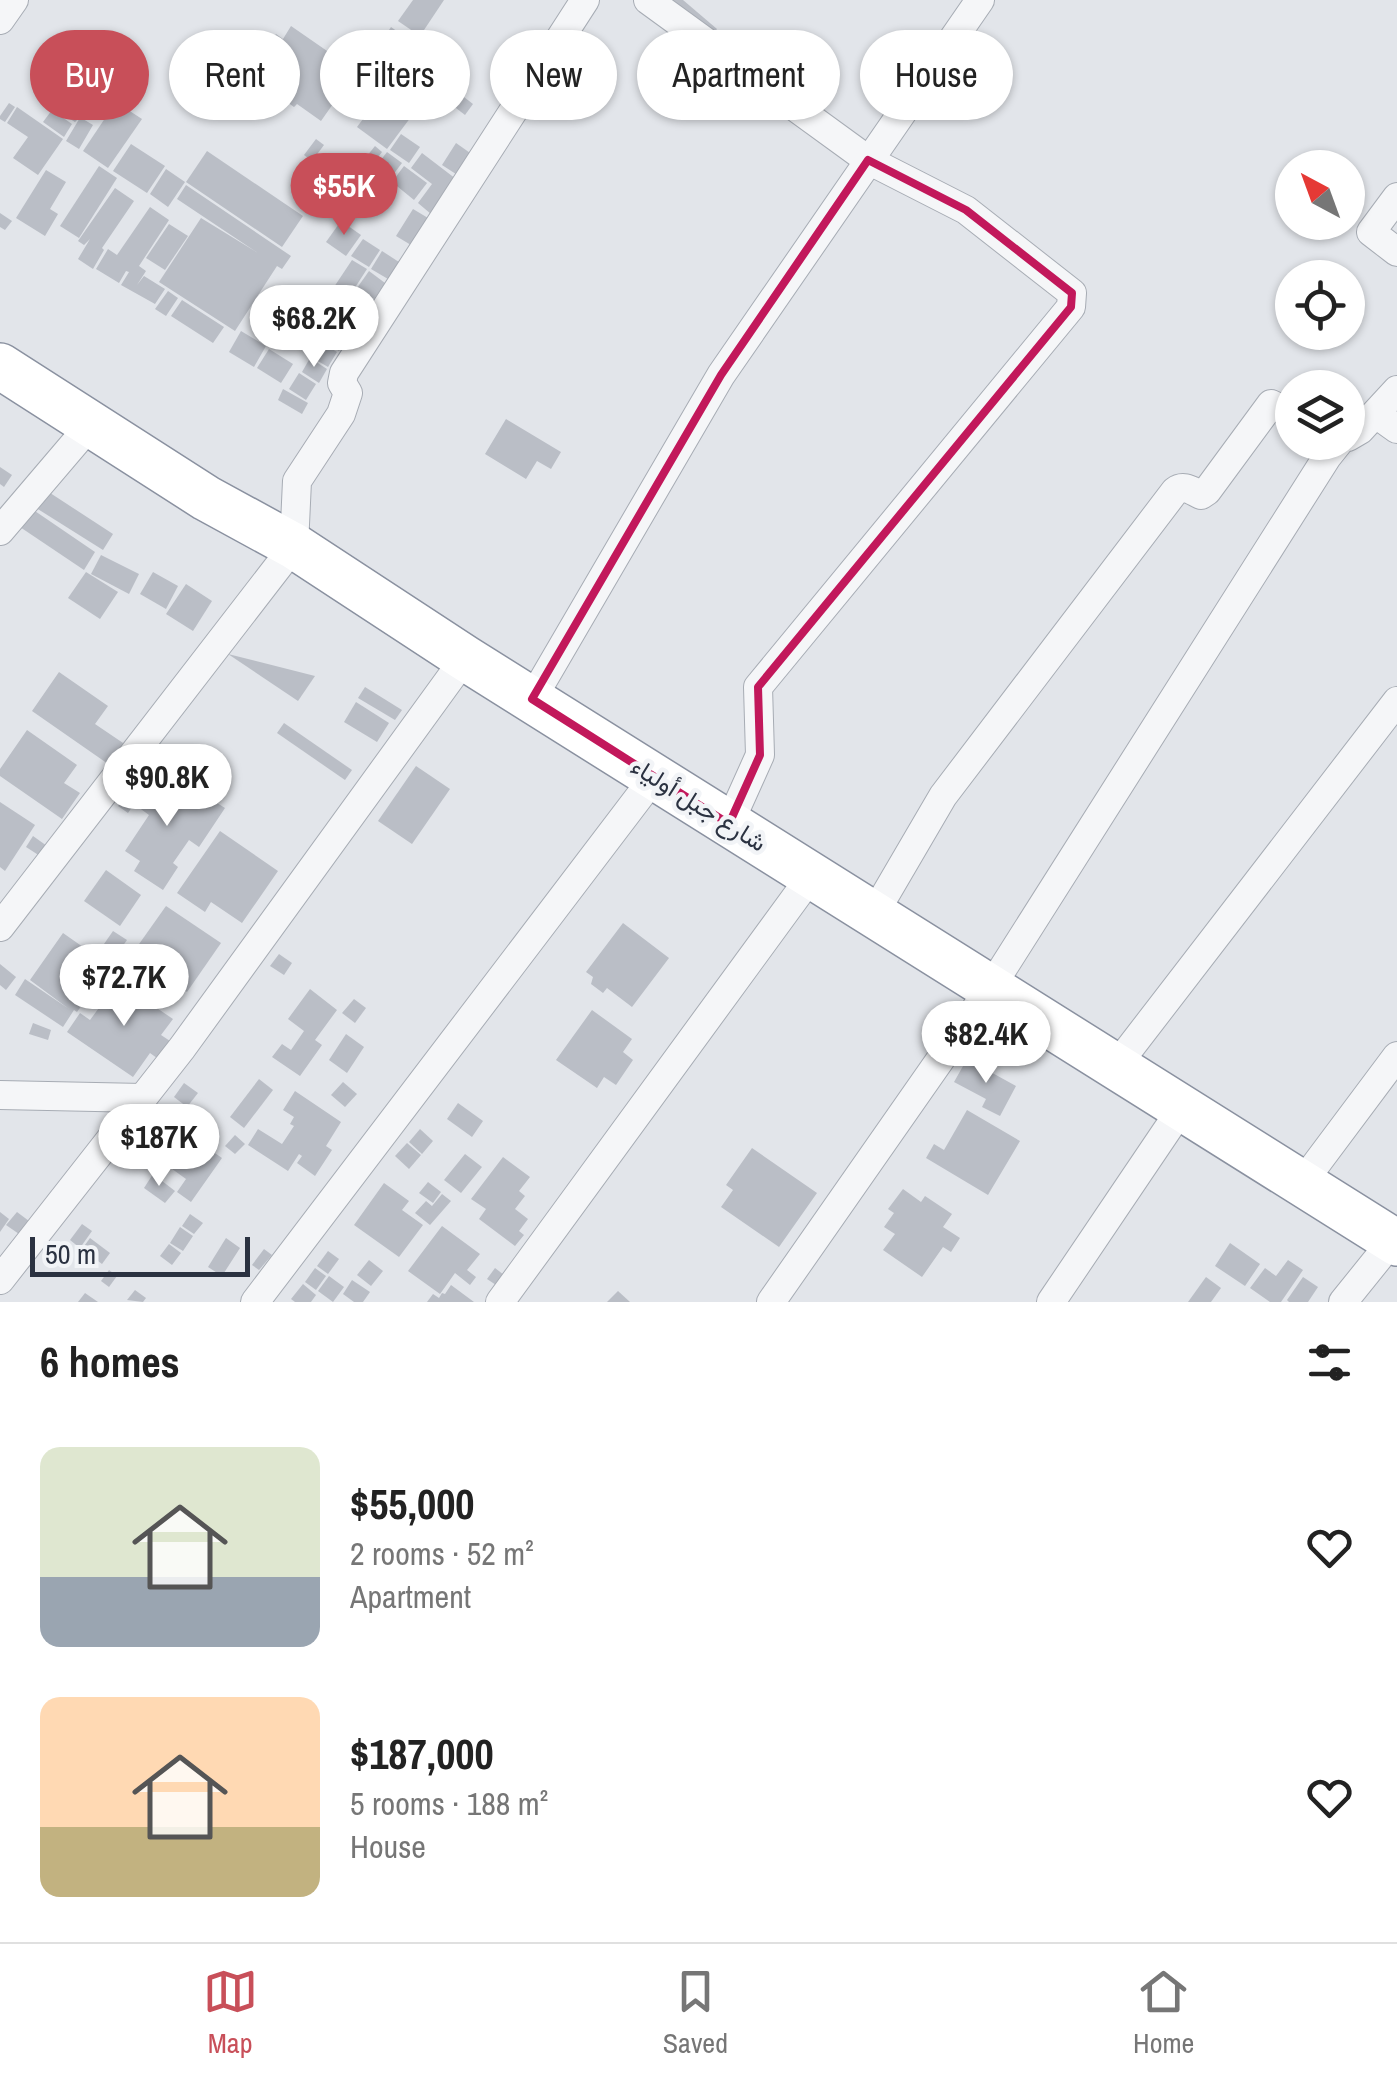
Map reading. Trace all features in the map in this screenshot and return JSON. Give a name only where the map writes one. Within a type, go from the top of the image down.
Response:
[{"type":"highway","name":"شارع جبل أولياء","points":[[0,366],[206,498],[294,546],[465,658],[1396,1240]]},
{"type":"street","points":[[0,20],[14,0]]},
{"type":"street","points":[[0,927],[294,546],[297,481],[341,414],[348,394],[342,383],[344,373],[586,0]]},
{"type":"street","points":[[648,0],[868,160],[966,210],[1072,292],[1073,300],[758,687],[760,755],[729,824]]},
{"type":"street","points":[[532,698],[720,375],[980,0]]},
{"type":"street","points":[[1397,197],[1371,232],[1397,252]]},
{"type":"street","points":[[1386,422],[1397,390]]},
{"type":"street","points":[[874,914],[943,796],[1175,491],[1185,487],[1201,495],[1207,491],[1271,404],[1275,406]]},
{"type":"street","points":[[0,531],[92,423]]},
{"type":"street","points":[[770,1302],[991,987],[1324,460]]},
{"type":"street","points":[[0,1280],[182,1048],[465,658]]},
{"type":"street","points":[[1116,1066],[1397,700]]},
{"type":"street","points":[[254,1302],[654,776]]},
{"type":"street","points":[[500,1302],[812,875]]},
{"type":"street","points":[[1302,1184],[1397,1056]]},
{"type":"street","points":[[0,1095],[143,1098]]},
{"type":"street","points":[[1051,1302],[1182,1108]]},
{"type":"street","points":[[1343,1302],[1396,1240]]},
{"type":"highlighted area","points":[[868,160],[966,210],[1072,293],[1071,307],[758,687],[760,755],[729,824],[532,699],[721,375]]},
{"type":"building","points":[[413,0],[444,0],[424,30],[411,30],[398,21]]},
{"type":"building","points":[[683,0],[717,29],[703,30],[671,3]]},
{"type":"building","points":[[300,32],[320,46],[321,121],[300,106]]},
{"type":"building","points":[[9,103],[15,107],[5,122],[0,116]]},
{"type":"building","points":[[17,107],[30,120],[63,139],[38,175],[13,158],[28,137],[7,123]]},
{"type":"building","points":[[66,120],[72,124],[64,137],[43,122]]},
{"type":"building","points":[[79,120],[93,125],[79,149],[66,141]]},
{"type":"building","points":[[104,120],[141,120],[108,168],[83,151]]},
{"type":"building","points":[[362,120],[409,120],[387,149],[357,127]]},
{"type":"building","points":[[401,134],[420,147],[409,163],[390,150]]},
{"type":"building","points":[[316,139],[324,145],[312,161],[304,155]]},
{"type":"building","points":[[456,143],[473,155],[459,176],[442,165]]},
{"type":"building","points":[[131,144],[165,166],[147,193],[113,171]]},
{"type":"building","points":[[375,146],[382,152],[351,192],[343,186]]},
{"type":"building","points":[[207,151],[303,216],[282,247],[186,182]]},
{"type":"building","points":[[387,152],[402,163],[389,180],[374,169]]},
{"type":"building","points":[[422,153],[456,179],[431,214],[418,203],[432,184],[411,168]]},
{"type":"building","points":[[99,166],[117,178],[79,238],[60,226]]},
{"type":"building","points":[[404,166],[427,183],[414,200],[392,182]]},
{"type":"building","points":[[166,169],[185,182],[168,207],[150,194]]},
{"type":"building","points":[[46,170],[66,182],[50,209],[58,214],[45,236],[16,218]]},
{"type":"building","points":[[371,173],[388,185],[370,207],[354,194]]},
{"type":"building","points":[[186,185],[291,256],[282,269],[277,266],[235,331],[159,282],[201,218],[258,253],[177,199]]},
{"type":"building","points":[[115,188],[134,201],[102,248],[93,269],[78,259],[90,239],[84,245],[78,241]]},
{"type":"building","points":[[150,207],[169,220],[139,266],[146,271],[137,285],[144,276],[165,289],[155,304],[121,285],[129,272],[119,283],[96,269],[108,249],[117,255]]},
{"type":"building","points":[[413,209],[428,218],[411,245],[396,236]]},
{"type":"building","points":[[0,213],[12,221],[5,230],[0,227]]},
{"type":"building","points":[[341,221],[361,235],[346,256],[326,242]]},
{"type":"building","points":[[169,224],[188,236],[165,270],[146,258]]},
{"type":"building","points":[[363,239],[380,250],[369,267],[351,256]]},
{"type":"building","points":[[382,251],[399,262],[388,279],[371,269]]},
{"type":"building","points":[[352,260],[367,269],[349,297],[334,287]]},
{"type":"building","points":[[369,271],[385,283],[374,299],[357,288]]},
{"type":"building","points":[[357,290],[374,302],[349,337],[332,326]]},
{"type":"building","points":[[168,291],[178,298],[166,316],[155,309]]},
{"type":"building","points":[[182,300],[224,327],[213,343],[171,316]]},
{"type":"building","points":[[331,328],[347,339],[339,351],[323,340]]},
{"type":"building","points":[[241,331],[266,346],[254,367],[229,352]]},
{"type":"building","points":[[321,342],[337,352],[328,367],[311,357]]},
{"type":"building","points":[[269,349],[293,364],[281,383],[257,368]]},
{"type":"building","points":[[310,358],[327,369],[319,383],[302,372]]},
{"type":"building","points":[[299,373],[316,384],[306,400],[289,389]]},
{"type":"building","points":[[283,389],[308,403],[302,414],[278,400]]},
{"type":"building","points":[[506,419],[561,452],[551,469],[537,461],[526,479],[485,454]]},
{"type":"building","points":[[0,467],[12,475],[4,487],[0,484]]},
{"type":"building","points":[[44,489],[113,534],[103,550],[33,506]]},
{"type":"building","points":[[29,507],[95,552],[84,570],[17,525]]},
{"type":"building","points":[[101,555],[139,574],[129,594],[91,574]]},
{"type":"building","points":[[86,572],[118,592],[100,619],[68,598]]},
{"type":"building","points":[[153,572],[178,586],[166,609],[140,594]]},
{"type":"building","points":[[186,584],[212,601],[193,631],[166,614]]},
{"type":"building","points":[[228,654],[315,676],[298,701]]},
{"type":"building","points":[[59,672],[108,706],[95,724],[126,745],[111,766],[32,711]]},
{"type":"building","points":[[365,687],[402,710],[395,720],[358,698]]},
{"type":"building","points":[[356,702],[389,723],[377,742],[344,722]]},
{"type":"building","points":[[284,723],[352,770],[345,780],[277,733]]},
{"type":"building","points":[[27,730],[77,765],[64,783],[80,793],[62,819],[0,776],[0,769]]},
{"type":"building","points":[[416,766],[450,789],[412,844],[378,821]]},
{"type":"building","points":[[136,780],[160,795],[167,786],[191,802],[198,791],[225,808],[199,847],[189,840],[173,863],[178,867],[163,890],[134,871],[140,861],[125,851],[149,815],[134,804],[128,813],[118,806]]},
{"type":"building","points":[[0,802],[35,825],[5,871],[0,867]]},
{"type":"building","points":[[220,831],[278,871],[242,923],[211,902],[205,912],[177,893]]},
{"type":"building","points":[[33,836],[47,846],[40,856],[26,847]]},
{"type":"building","points":[[106,870],[141,895],[120,926],[84,901]]},
{"type":"building","points":[[166,906],[221,943],[187,992],[132,954]]},
{"type":"building","points":[[623,923],[669,958],[632,1007],[607,988],[603,993],[591,984],[593,977],[586,972]]},
{"type":"building","points":[[113,931],[127,940],[117,954],[104,944]]},
{"type":"building","points":[[63,933],[110,966],[63,1027],[15,995],[25,979],[69,1009],[30,980]]},
{"type":"building","points":[[279,954],[292,963],[284,975],[270,966]]},
{"type":"building","points":[[0,964],[16,977],[6,990],[0,985]]},
{"type":"building","points":[[138,971],[155,983],[148,992],[131,980]]},
{"type":"building","points":[[114,979],[173,1019],[161,1035],[173,1043],[161,1061],[150,1053],[133,1077],[67,1032],[80,1013],[90,1020],[107,997],[103,994]]},
{"type":"building","points":[[310,989],[337,1010],[315,1040],[322,1045],[300,1076],[272,1057],[282,1044],[291,1050],[304,1031],[288,1019]]},
{"type":"building","points":[[354,999],[366,1008],[355,1023],[342,1013]]},
{"type":"building","points":[[592,1010],[632,1039],[623,1052],[633,1060],[616,1085],[604,1077],[597,1088],[556,1060]]},
{"type":"building","points":[[33,1023],[51,1030],[48,1040],[29,1034]]},
{"type":"building","points":[[346,1034],[364,1047],[347,1073],[329,1060]]},
{"type":"building","points":[[967,1059],[1016,1086],[1000,1116],[982,1107],[986,1099],[954,1082]]},
{"type":"building","points":[[259,1079],[273,1090],[244,1128],[230,1117]]},
{"type":"building","points":[[343,1082],[357,1094],[345,1107],[331,1095]]},
{"type":"building","points":[[184,1083],[198,1093],[187,1107],[174,1097]]},
{"type":"building","points":[[295,1091],[341,1122],[326,1146],[332,1150],[315,1176],[297,1163],[302,1156],[299,1154],[288,1171],[248,1145],[258,1129],[282,1144],[294,1126],[290,1124],[294,1117],[283,1110]]},
{"type":"building","points":[[458,1103],[483,1121],[472,1137],[447,1119]]},
{"type":"building","points":[[967,1110],[1020,1141],[988,1195],[926,1158],[934,1144],[944,1150]]},
{"type":"building","points":[[420,1129],[433,1141],[422,1154],[409,1142]]},
{"type":"building","points":[[235,1135],[245,1144],[235,1154],[225,1146]]},
{"type":"building","points":[[407,1143],[421,1155],[409,1169],[395,1156]]},
{"type":"building","points":[[752,1148],[817,1193],[779,1247],[721,1207],[733,1190],[726,1185]]},
{"type":"building","points":[[209,1149],[222,1158],[191,1202],[177,1192],[186,1179],[168,1166],[179,1151],[198,1164]]},
{"type":"building","points":[[465,1154],[482,1167],[461,1193],[444,1180]]},
{"type":"building","points":[[503,1157],[530,1177],[519,1191],[525,1196],[515,1209],[528,1219],[519,1231],[524,1235],[515,1246],[479,1219],[486,1209],[471,1199]]},
{"type":"building","points":[[153,1174],[175,1191],[165,1203],[144,1188]]},
{"type":"building","points":[[428,1182],[441,1192],[433,1203],[419,1193]]},
{"type":"building","points":[[384,1183],[409,1201],[402,1210],[423,1225],[399,1257],[354,1225]]},
{"type":"building","points":[[903,1189],[921,1202],[925,1196],[952,1214],[943,1227],[960,1238],[951,1252],[943,1247],[922,1277],[883,1250],[895,1234],[884,1227],[894,1213],[888,1209]]},
{"type":"building","points":[[442,1194],[451,1201],[430,1225],[415,1213],[426,1201],[432,1206]]},
{"type":"building","points":[[0,1212],[9,1219],[0,1232]]},
{"type":"building","points":[[17,1212],[29,1221],[19,1234],[6,1225]]},
{"type":"building","points":[[190,1214],[203,1223],[194,1234],[182,1226]]},
{"type":"building","points":[[82,1224],[92,1231],[80,1248],[70,1240]]},
{"type":"building","points":[[442,1226],[480,1254],[467,1270],[476,1277],[470,1285],[455,1273],[440,1294],[408,1271]]},
{"type":"building","points":[[180,1227],[193,1236],[183,1251],[170,1243]]},
{"type":"building","points":[[90,1238],[110,1253],[102,1264],[82,1249]]},
{"type":"building","points":[[226,1238],[240,1248],[222,1276],[208,1267]]},
{"type":"building","points":[[1230,1243],[1260,1264],[1245,1286],[1215,1266]]},
{"type":"building","points":[[169,1244],[181,1253],[172,1265],[160,1256]]},
{"type":"building","points":[[264,1249],[272,1255],[259,1270],[252,1265]]},
{"type":"building","points":[[328,1251],[339,1259],[328,1274],[317,1266]]},
{"type":"building","points":[[369,1260],[383,1271],[371,1286],[357,1275]]},
{"type":"building","points":[[1288,1260],[1303,1270],[1281,1302],[1270,1302],[1250,1288],[1265,1268],[1276,1276]]},
{"type":"building","points":[[315,1268],[326,1276],[316,1290],[305,1282]]},
{"type":"building","points":[[495,1268],[504,1275],[496,1285],[487,1279]]},
{"type":"building","points":[[109,1270],[117,1276],[109,1287],[101,1281]]},
{"type":"building","points":[[329,1276],[344,1287],[333,1302],[318,1291]]},
{"type":"building","points":[[1206,1277],[1221,1288],[1211,1302],[1188,1302]]},
{"type":"building","points":[[1303,1277],[1318,1287],[1308,1302],[1289,1302],[1287,1300]]},
{"type":"building","points":[[352,1280],[370,1292],[363,1302],[354,1302],[343,1294]]},
{"type":"building","points":[[303,1284],[316,1295],[311,1302],[295,1302],[291,1299]]},
{"type":"building","points":[[451,1285],[474,1302],[427,1302],[433,1294],[439,1298],[445,1294]]},
{"type":"building","points":[[135,1290],[146,1298],[143,1302],[127,1300]]},
{"type":"building","points":[[618,1291],[630,1302],[607,1302]]},
{"type":"building","points":[[85,1293],[98,1302],[78,1302]]}]
